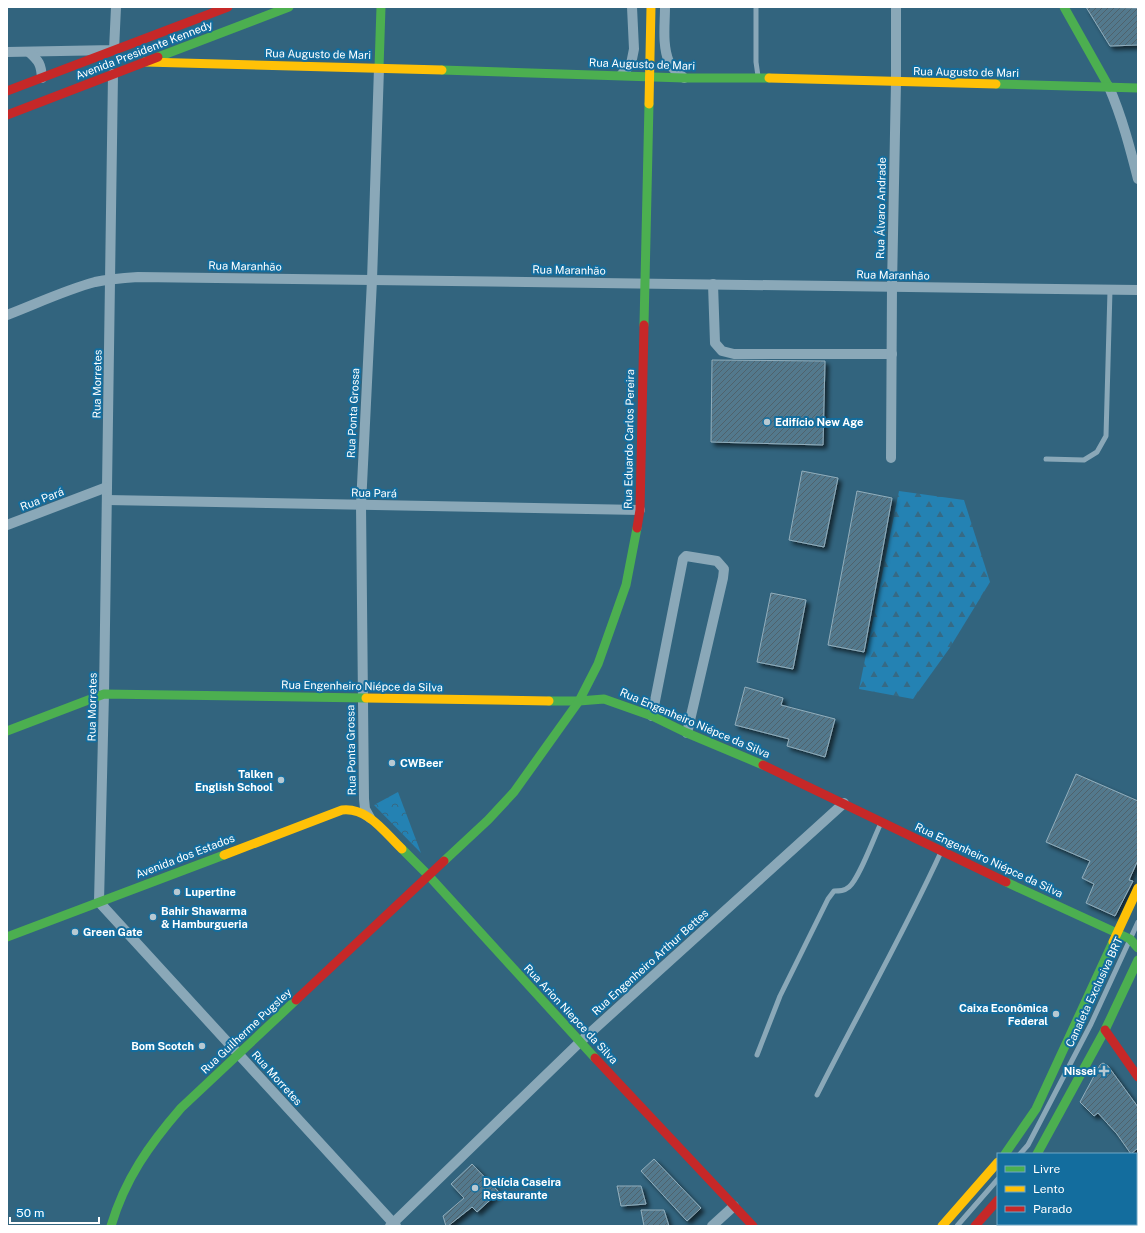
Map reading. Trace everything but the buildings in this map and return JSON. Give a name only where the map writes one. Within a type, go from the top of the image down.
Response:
[{"type":"main road","name":"Avenida Presidente Kennedy","points":[[7,115],[145,62],[228,7]]},
{"type":"main road","name":"Avenida Presidente Kennedy","points":[[7,91],[114,50],[184,35],[289,7]]},
{"type":"main road","name":"Rua Ponta Grossa","points":[[379,68],[381,7]]},
{"type":"main road","name":"Rua Eduardo Carlos Pereira","points":[[429,876],[488,820],[514,792],[579,701],[598,664],[626,585],[640,510],[651,7]]},
{"type":"main road","points":[[1065,8],[1109,87]]},
{"type":"main road","points":[[184,35],[195,64]]},
{"type":"main road","name":"Rua Augusto de Mari","points":[[145,62],[684,78],[758,78],[1138,88]]},
{"type":"main road","points":[[7,731],[104,694]]},
{"type":"main road","name":"Rua Engenheiro Niépce da Silva","points":[[104,694],[579,701],[604,699],[611,700],[652,716],[687,733],[770,768],[941,851],[1130,939],[1138,948]]},
{"type":"main road","name":"Avenida dos Estados","points":[[7,937],[342,810],[348,809],[360,811],[371,819]]},
{"type":"main road","name":"Rua Arion Niepce da Silva","points":[[371,819],[429,876],[580,1042],[753,1226]]},
{"type":"main road","name":"Rua Guilherme Pugsley","points":[[111,1226],[128,1181],[144,1152],[160,1131],[181,1108],[429,876]]},
{"type":"main road","points":[[1006,1153],[1036,1109],[1138,888]]},
{"type":"main road","points":[[1128,910],[1138,914]]},
{"type":"main road","points":[[1039,1153],[1105,1030],[1138,960]]},
{"type":"main road","points":[[1105,1030],[1138,1077]]},
{"type":"main road","points":[[942,1226],[997,1163]]},
{"type":"main road","points":[[975,1226],[997,1201]]},
{"type":"street","points":[[7,52],[114,50],[116,7]]},
{"type":"street","points":[[621,75],[631,64],[634,49],[632,7]]},
{"type":"street","points":[[665,7],[665,43],[669,62],[684,78]]},
{"type":"street","name":"Rua Álvaro Andrade","points":[[891,458],[896,7]]},
{"type":"street","points":[[29,52],[37,59],[41,67],[42,78]]},
{"type":"street","name":"Rua Ponta Grossa","points":[[371,819],[366,809],[364,799],[361,505],[372,280],[379,68]]},
{"type":"street","name":"Rua Morretes","points":[[114,74],[104,694],[99,902],[393,1225]]},
{"type":"street","points":[[1109,87],[1131,148],[1138,179]]},
{"type":"street","name":"Rua Maranhão","points":[[7,315],[82,286],[111,279],[154,277],[1138,290]]},
{"type":"street","points":[[713,284],[715,343],[722,351],[734,354],[892,354]]},
{"type":"street","name":"Rua Pará","points":[[7,525],[107,487]]},
{"type":"street","name":"Rua Pará","points":[[107,500],[640,510]]},
{"type":"street","points":[[652,716],[683,559],[686,556],[717,561],[724,569],[723,578],[687,733]]},
{"type":"street","name":"Rua Engenheiro Arthur Bettes","points":[[393,1225],[580,1042],[844,803]]},
{"type":"street","points":[[712,1226],[734,1206]]},
{"type":"lane","points":[[756,7],[756,62],[758,78]]},
{"type":"lane","points":[[1046,459],[1084,460],[1097,452],[1106,436],[1110,290]]},
{"type":"lane","points":[[757,1055],[780,996],[828,899],[834,891],[843,891],[850,887],[881,822]]},
{"type":"lane","points":[[817,1094],[916,905],[941,851]]},
{"type":"lane","name":"Canaleta Exclusiva BRT","points":[[1021,1153],[1028,1144],[1091,1024],[1138,922]]},
{"type":"lane","points":[[957,1226],[997,1180]]},
{"type":"green space","points":[[899,491],[964,500],[990,582],[949,649],[913,699],[859,689]]},
{"type":"green space","points":[[398,792],[421,853],[374,805]]},
{"type":"traffic: fast","points":[[158,57],[289,7]]},
{"type":"traffic: fast","points":[[379,68],[381,7]]},
{"type":"traffic: fast","points":[[1064,7],[1109,87]]},
{"type":"traffic: fast","points":[[442,70],[684,78],[769,78]]},
{"type":"traffic: fast","points":[[996,84],[1138,88]]},
{"type":"traffic: fast","points":[[644,325],[649,104]]},
{"type":"traffic: fast","points":[[444,861],[488,820],[514,792],[579,701],[598,664],[626,585],[637,528]]},
{"type":"traffic: fast","points":[[7,731],[104,694],[366,698]]},
{"type":"traffic: fast","points":[[549,701],[604,699],[652,716],[687,733],[763,765]]},
{"type":"traffic: fast","points":[[402,849],[429,876],[595,1058]]},
{"type":"traffic: fast","points":[[7,937],[224,855]]},
{"type":"traffic: fast","points":[[1006,882],[1130,939],[1138,948]]},
{"type":"traffic: fast","points":[[1006,1153],[1036,1109],[1113,942]]},
{"type":"traffic: fast","points":[[1038,1153],[1105,1030],[1138,960]]},
{"type":"traffic: fast","points":[[111,1226],[123,1193],[139,1163],[169,1122],[181,1108],[296,1000]]},
{"type":"traffic: slow","points":[[649,104],[651,7]]},
{"type":"traffic: slow","points":[[145,62],[442,70]]},
{"type":"traffic: slow","points":[[769,78],[996,84]]},
{"type":"traffic: slow","points":[[366,698],[549,701]]},
{"type":"traffic: slow","points":[[224,855],[342,810],[351,810],[368,817],[402,849]]},
{"type":"traffic: slow","points":[[1113,942],[1138,888]]},
{"type":"traffic: slow","points":[[942,1226],[997,1163]]},
{"type":"traffic: jam","points":[[7,91],[228,7]]},
{"type":"traffic: jam","points":[[7,115],[158,57]]},
{"type":"traffic: jam","points":[[637,528],[640,510],[644,325]]},
{"type":"traffic: jam","points":[[763,765],[1006,882]]},
{"type":"traffic: jam","points":[[296,1000],[444,861]]},
{"type":"traffic: jam","points":[[1105,1030],[1138,1077]]},
{"type":"traffic: jam","points":[[595,1058],[753,1226]]},
{"type":"traffic: jam","points":[[975,1226],[997,1201]]},
{"type":"place","name":"Edifício New Age","points":[[767,422]]},
{"type":"place","name":"CWBeer","points":[[392,763]]},
{"type":"place","name":"Talken English School","points":[[281,780]]},
{"type":"place","name":"Lupertine","points":[[177,892]]},
{"type":"place","name":"Bahir Shawarma & Hamburgueria","points":[[153,917]]},
{"type":"place","name":"Green Gate","points":[[75,932]]},
{"type":"place","name":"Caixa Econômica Federal","points":[[1056,1014]]},
{"type":"place","name":"Bom Scotch","points":[[202,1046]]},
{"type":"place","name":"Nissei","points":[[1104,1071]]},
{"type":"place","name":"Delícia Caseira Restaurante","points":[[475,1188]]}]
